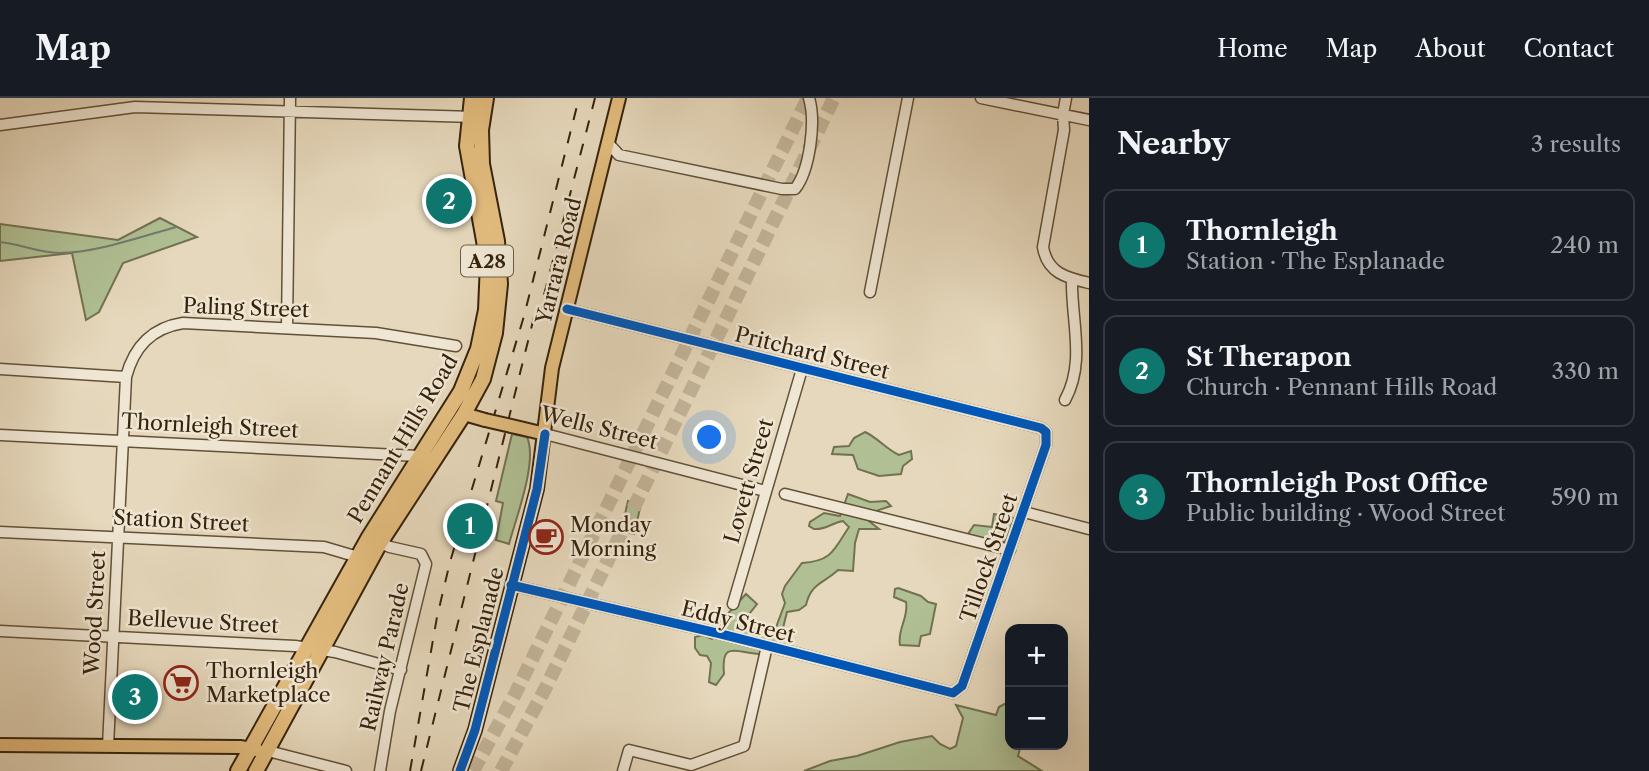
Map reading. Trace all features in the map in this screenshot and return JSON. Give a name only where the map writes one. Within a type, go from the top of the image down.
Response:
[{"type":"highway","name":"Pennant Hills Road","points":[[256,771],[380,543],[464,414],[483,379],[492,352],[500,284],[497,241],[472,98]]},
{"type":"highway","name":"Pennant Hills Road","points":[[238,771],[358,558],[469,374],[478,349],[486,310],[488,263],[467,146],[475,117],[486,98]]},
{"type":"highway","points":[[428,440],[456,414],[464,414]]},
{"type":"main road","name":"Yarrara Road","points":[[545,434],[552,368],[619,98]]},
{"type":"main road","name":"Wells Street","points":[[464,414],[545,434]]},
{"type":"main road","name":"The Esplanade","points":[[460,771],[475,730],[537,489],[545,434]]},
{"type":"main road","points":[[0,745],[268,751]]},
{"type":"street","points":[[287,328],[290,98]]},
{"type":"street","points":[[608,143],[619,155],[782,189],[795,189],[802,180],[813,125],[809,98]]},
{"type":"street","points":[[870,292],[908,98]]},
{"type":"street","points":[[981,98],[1089,120]]},
{"type":"street","points":[[1066,98],[1064,130],[1043,247],[1045,257],[1053,269],[1064,277],[1089,283]]},
{"type":"street","points":[[0,125],[135,107],[475,117]]},
{"type":"street","points":[[1065,400],[1072,385],[1077,359],[1072,280]]},
{"type":"street","name":"Pritchard Street","points":[[567,309],[1041,428],[1046,432]]},
{"type":"street","name":"Paling Street","points":[[123,441],[126,377],[135,352],[155,332],[170,325],[183,323],[376,332],[456,346]]},
{"type":"street","points":[[0,369],[126,377]]},
{"type":"street","name":"Lovett Street","points":[[733,604],[802,369]]},
{"type":"street","name":"Tillock Street","points":[[957,692],[962,686],[1024,512],[1046,445],[1046,432]]},
{"type":"street","name":"Wells Street","points":[[545,434],[765,491]]},
{"type":"street","name":"Thornleigh Street","points":[[0,435],[418,456]]},
{"type":"street","name":"Wood Street","points":[[108,746],[123,441]]},
{"type":"street","points":[[785,494],[1010,550]]},
{"type":"street","points":[[1024,512],[1089,529]]},
{"type":"street","name":"Station Street","points":[[0,532],[324,547],[358,558]]},
{"type":"street","name":"Railway Parade","points":[[380,543],[421,554],[426,564],[388,719],[380,771]]},
{"type":"street","name":"Eddy Street","points":[[511,586],[947,692],[957,692]]},
{"type":"street","name":"Bellevue Street","points":[[0,631],[307,648],[401,670]]},
{"type":"street","points":[[623,771],[629,750],[691,765],[744,746],[766,646]]},
{"type":"street","points":[[268,751],[329,769],[346,771]]},
{"type":"green space","points":[[160,218],[197,237],[123,263],[99,312],[86,320],[72,253],[0,261],[0,224],[118,240]]},
{"type":"green space","points":[[865,432],[899,455],[911,451],[912,459],[903,466],[901,474],[879,476],[858,469],[853,455],[832,454],[834,447],[849,446],[854,438]]},
{"type":"green space","points":[[512,434],[527,437],[530,460],[525,490],[509,544],[496,540],[503,503],[496,501]]},
{"type":"green space","points":[[848,494],[870,502],[886,501],[891,506],[877,511],[870,518],[869,521],[879,529],[859,529],[853,571],[838,570],[814,588],[806,605],[799,610],[787,612],[779,644],[765,648],[759,654],[736,651],[727,653],[724,674],[716,685],[709,682],[711,663],[707,656],[700,655],[695,648],[695,637],[703,635],[712,639],[722,620],[746,594],[757,604],[742,623],[769,635],[775,630],[785,603],[782,594],[785,586],[802,563],[827,557],[849,527],[843,521],[814,529],[809,526],[810,522],[824,513],[840,516]]},
{"type":"green space","points":[[628,501],[641,504],[634,534],[621,531]]},
{"type":"green space","points":[[994,514],[1014,518],[1005,541],[1000,544],[968,534],[974,525],[992,527]]},
{"type":"green space","points":[[895,589],[936,604],[930,634],[921,636],[919,646],[900,645],[906,602],[894,597]]},
{"type":"green space","points":[[1005,704],[1005,750],[1020,750],[1018,756],[1042,771],[804,771],[830,761],[932,736],[950,749],[956,746],[963,718],[956,705],[996,715],[999,707]]},
{"type":"waterway","points":[[0,242],[52,253],[73,252],[118,244],[176,227]]},
{"type":"tunnel","points":[[473,771],[515,694],[808,98]]},
{"type":"tunnel","points":[[501,771],[544,691],[834,98]]},
{"type":"railway","points":[[410,771],[437,617],[450,562],[524,316],[579,98]]},
{"type":"railway","points":[[538,318],[595,98]]},
{"type":"railway","points":[[421,771],[536,309]]},
{"type":"cycle path","points":[[511,585],[721,634],[953,693],[962,686],[1046,445],[1046,432],[1041,428],[567,309]]},
{"type":"cycle path","points":[[460,771],[475,730],[537,489],[545,434]]},
{"type":"place","name":"St Therapon","points":[[449,201]]},
{"type":"place","name":"Thornleigh","points":[[470,526]]},
{"type":"place","name":"Monday Morning","points":[[546,537]]},
{"type":"place","name":"Thornleigh Marketplace","points":[[181,683]]},
{"type":"place","name":"Thornleigh Post Office","points":[[135,697]]}]
